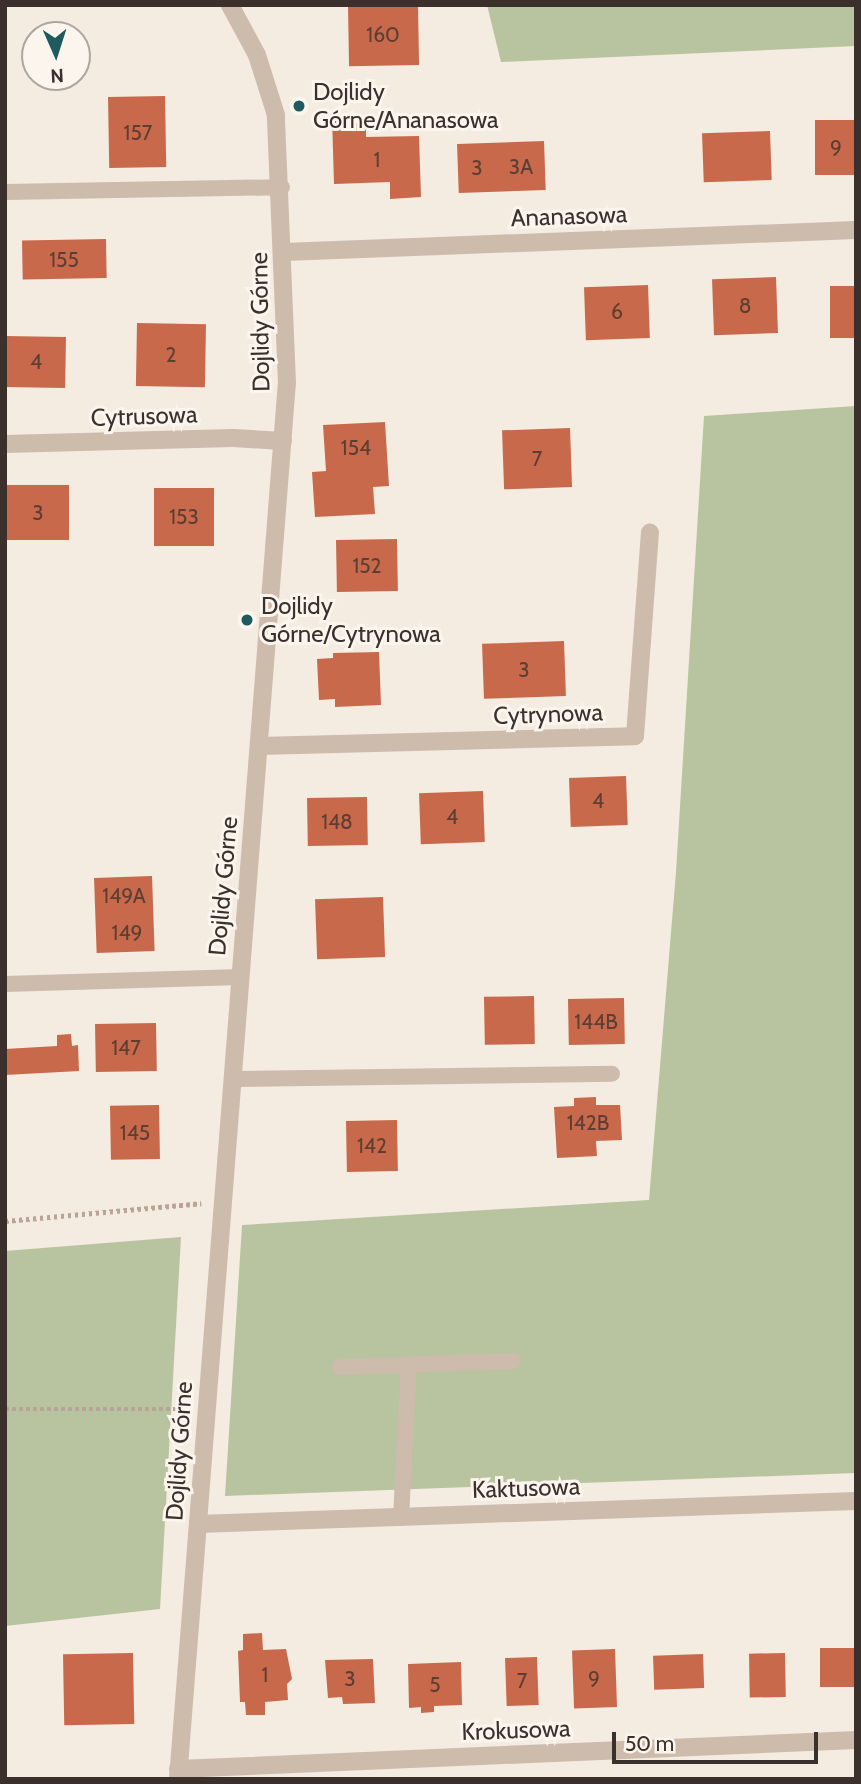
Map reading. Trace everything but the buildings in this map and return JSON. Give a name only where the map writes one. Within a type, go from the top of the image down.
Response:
[{"type":"street","name":"Dojlidy Górne","points":[[178,1774],[283,441],[282,187],[271,92],[230,5]]},
{"type":"street","name":"Ananasowa","points":[[284,252],[856,230]]},
{"type":"street","name":"Cytrusowa","points":[[5,444],[233,438],[283,441]]},
{"type":"street","name":"Cytrynowa","points":[[259,746],[635,736],[650,533]]},
{"type":"street","name":"Kaktusowa","points":[[198,1524],[856,1501]]},
{"type":"street","name":"Krokusowa","points":[[178,1774],[856,1740]]},
{"type":"lane","points":[[5,192],[282,187]]},
{"type":"lane","points":[[5,984],[241,977]]},
{"type":"lane","points":[[233,1079],[612,1074]]},
{"type":"lane","points":[[340,1367],[513,1361]]},
{"type":"lane","points":[[401,1518],[410,1365]]},
{"type":"path","points":[[5,1222],[223,1201]]},
{"type":"path","points":[[5,1409],[207,1409]]},
{"type":"green space","points":[[487,5],[856,5],[856,46],[501,62]]},
{"type":"green space","points":[[856,406],[856,1473],[225,1496],[242,1225],[649,1200],[676,872],[704,416]]},
{"type":"green space","points":[[181,1237],[160,1609],[5,1626],[5,1251]]},
{"type":"place","name":"Dojlidy Górne/Ananasowa","points":[[299,106]]},
{"type":"place","name":"Dojlidy Górne/Cytrynowa","points":[[247,620]]}]
